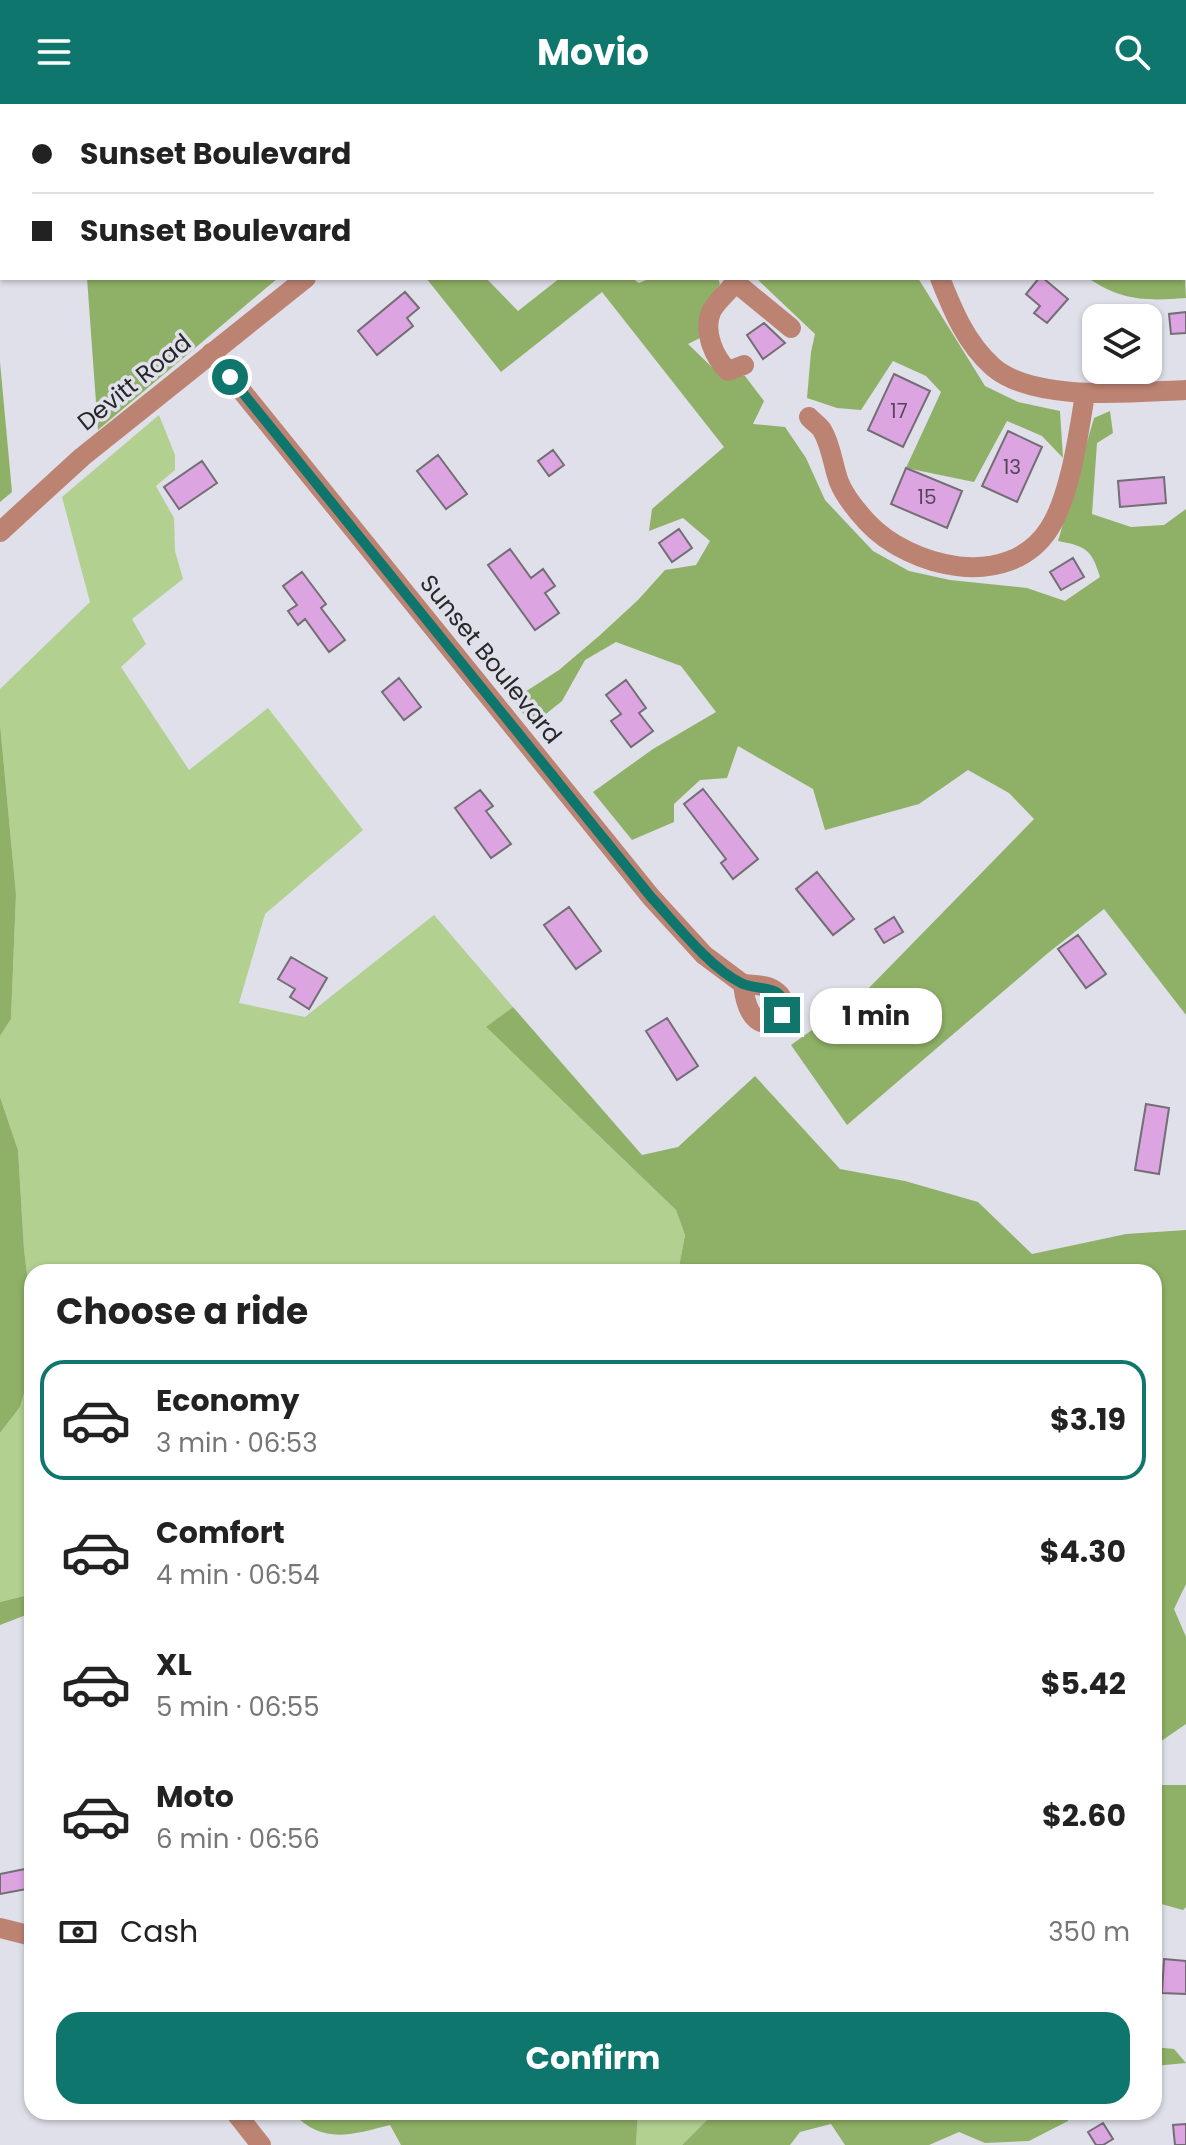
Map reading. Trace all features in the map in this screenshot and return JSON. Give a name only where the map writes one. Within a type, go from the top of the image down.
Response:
[{"type":"street","name":"Devitt Road","points":[[0,532],[82,457],[303,280]]},
{"type":"street","points":[[744,365],[728,371],[715,358],[710,336],[711,313],[734,280],[791,328]]},
{"type":"street","points":[[941,280],[955,317],[976,349],[995,369],[1013,379],[1085,394],[1186,390]]},
{"type":"street","name":"Sunset Boulevard","points":[[211,353],[651,897],[704,955],[743,984]]},
{"type":"street","points":[[809,417],[822,430],[840,484],[851,502],[886,540],[925,561],[974,567],[1017,557],[1037,544],[1050,528],[1077,444],[1085,394]]},
{"type":"street","points":[[0,1928],[24,1934]]},
{"type":"street","points":[[241,2120],[261,2145]]},
{"type":"green space","points":[[87,280],[276,280],[98,430]]},
{"type":"green space","points":[[428,280],[488,280],[518,311],[557,280],[635,280],[639,283],[646,280],[719,280],[720,284],[701,315],[702,337],[688,344],[719,374],[745,376],[764,401],[753,424],[785,427],[806,458],[825,500],[873,551],[909,571],[950,580],[1027,588],[1065,601],[1100,577],[1091,555],[1081,547],[1058,541],[1094,418],[1110,411],[1113,433],[1097,443],[1092,514],[1131,527],[1164,525],[1186,509],[1186,1015],[1104,909],[847,1125],[791,1045],[864,993],[1034,819],[1009,793],[968,770],[919,804],[825,830],[813,789],[738,746],[727,778],[700,780],[674,804],[674,822],[632,840],[593,792],[653,749],[716,712],[681,666],[616,642],[585,660],[562,701],[531,726],[514,699],[559,670],[599,636],[665,570],[696,565],[710,541],[683,518],[649,531],[652,509],[724,447],[602,292],[501,372]]},
{"type":"green space","points":[[758,280],[919,280],[985,386],[1018,402],[1060,411],[1063,458],[1042,436],[1007,421],[974,482],[906,468],[941,392],[926,376],[893,361],[861,410],[837,408],[807,398],[815,334]]},
{"type":"green space","points":[[1091,280],[1185,280],[1186,298],[1135,298]]},
{"type":"green space","points":[[0,362],[12,492],[0,502]]},
{"type":"green space","points":[[159,415],[175,455],[175,470],[156,486],[174,518],[175,551],[183,579],[132,619],[146,644],[121,667],[189,770],[268,708],[363,830],[265,914],[239,1003],[305,1017],[434,915],[513,1007],[487,1028],[676,1210],[685,1235],[680,1264],[26,1264],[18,1150],[0,1097],[0,1036],[11,1019],[16,894],[0,724],[0,689],[90,602],[62,497]]},
{"type":"green space","points":[[0,724],[16,894],[11,1019],[0,1036]]},
{"type":"green space","points":[[513,1007],[642,1155],[678,1147],[755,1076],[840,1169],[905,1181],[978,1202],[1032,1254],[1126,1234],[1186,1230],[1186,1584],[1174,1609],[1186,1637],[1186,1724],[1162,1740],[1162,1264],[680,1264],[685,1235],[676,1210],[486,1027]]},
{"type":"green space","points":[[0,1097],[18,1150],[26,1264],[24,1393],[20,1407],[0,1433]]},
{"type":"green space","points":[[24,1393],[24,1596],[0,1602],[0,1433],[20,1407]]},
{"type":"green space","points":[[24,1596],[24,1616],[0,1625],[0,1602]]},
{"type":"green space","points":[[1162,1785],[1186,1785],[1186,1907],[1183,1910],[1162,1904]]},
{"type":"green space","points":[[1162,2048],[1174,2049],[1186,2063],[1162,2065]]},
{"type":"green space","points":[[301,2120],[638,2120],[636,2145],[401,2145],[390,2125],[338,2135],[314,2129]]},
{"type":"green space","points":[[638,2120],[707,2120],[682,2145],[636,2145]]},
{"type":"green space","points":[[707,2120],[1068,2120],[1029,2141],[985,2143],[959,2132],[929,2145],[845,2145],[831,2124],[800,2132],[790,2145],[682,2145]]},
{"type":"building","points":[[1037,280],[1045,280],[1068,299],[1047,323],[1034,313],[1040,306],[1026,294]]},
{"type":"building","points":[[405,292],[419,308],[407,318],[413,326],[377,355],[358,331]]},
{"type":"building","points":[[1186,312],[1186,333],[1171,334],[1169,314]]},
{"type":"building","points":[[764,323],[785,343],[763,359],[747,335]]},
{"type":"building","points":[[894,374],[930,391],[903,447],[868,430]]},
{"type":"building","points":[[1008,431],[1042,447],[1017,502],[982,486]]},
{"type":"building","points":[[553,450],[564,465],[549,476],[538,461]]},
{"type":"building","points":[[438,455],[467,494],[446,509],[417,471]]},
{"type":"building","points":[[202,461],[217,483],[179,509],[164,487]]},
{"type":"building","points":[[906,468],[962,491],[947,528],[891,504]]},
{"type":"building","points":[[1164,477],[1166,503],[1120,507],[1118,481]]},
{"type":"building","points":[[679,529],[692,548],[672,562],[659,543]]},
{"type":"building","points":[[510,549],[531,578],[543,569],[555,586],[545,593],[559,613],[535,630],[488,565]]},
{"type":"building","points":[[1073,558],[1084,577],[1061,590],[1050,572]]},
{"type":"building","points":[[302,572],[326,604],[321,608],[345,640],[329,652],[305,619],[298,625],[288,611],[297,605],[283,586]]},
{"type":"building","points":[[399,678],[421,707],[404,720],[382,692]]},
{"type":"building","points":[[626,680],[646,708],[639,713],[653,731],[631,747],[611,721],[621,714],[606,695]]},
{"type":"building","points":[[703,789],[758,859],[733,879],[721,863],[726,859],[684,804]]},
{"type":"building","points":[[480,790],[493,806],[486,811],[511,844],[491,858],[455,808]]},
{"type":"building","points":[[817,872],[854,919],[833,935],[796,889]]},
{"type":"building","points":[[569,907],[601,951],[576,969],[544,925]]},
{"type":"building","points":[[894,917],[903,932],[884,943],[875,929]]},
{"type":"building","points":[[1078,935],[1106,974],[1086,988],[1058,949]]},
{"type":"building","points":[[291,957],[327,978],[309,1009],[290,997],[295,989],[278,979]]},
{"type":"building","points":[[667,1018],[698,1066],[677,1080],[646,1031]]},
{"type":"building","points":[[1146,1104],[1169,1108],[1159,1174],[1135,1170]]},
{"type":"building","points":[[24,1869],[24,1890],[0,1894],[0,1874]]},
{"type":"building","points":[[1164,1959],[1186,1961],[1186,1994],[1162,1993]]},
{"type":"building","points":[[1103,2123],[1113,2139],[1096,2145],[1088,2132]]},
{"type":"building","points":[[1186,2124],[1186,2145],[1175,2145],[1173,2125]]},
{"type":"route","points":[[230,377],[651,897],[704,955],[743,984],[770,988],[781,997],[784,1006],[782,1015]]}]
